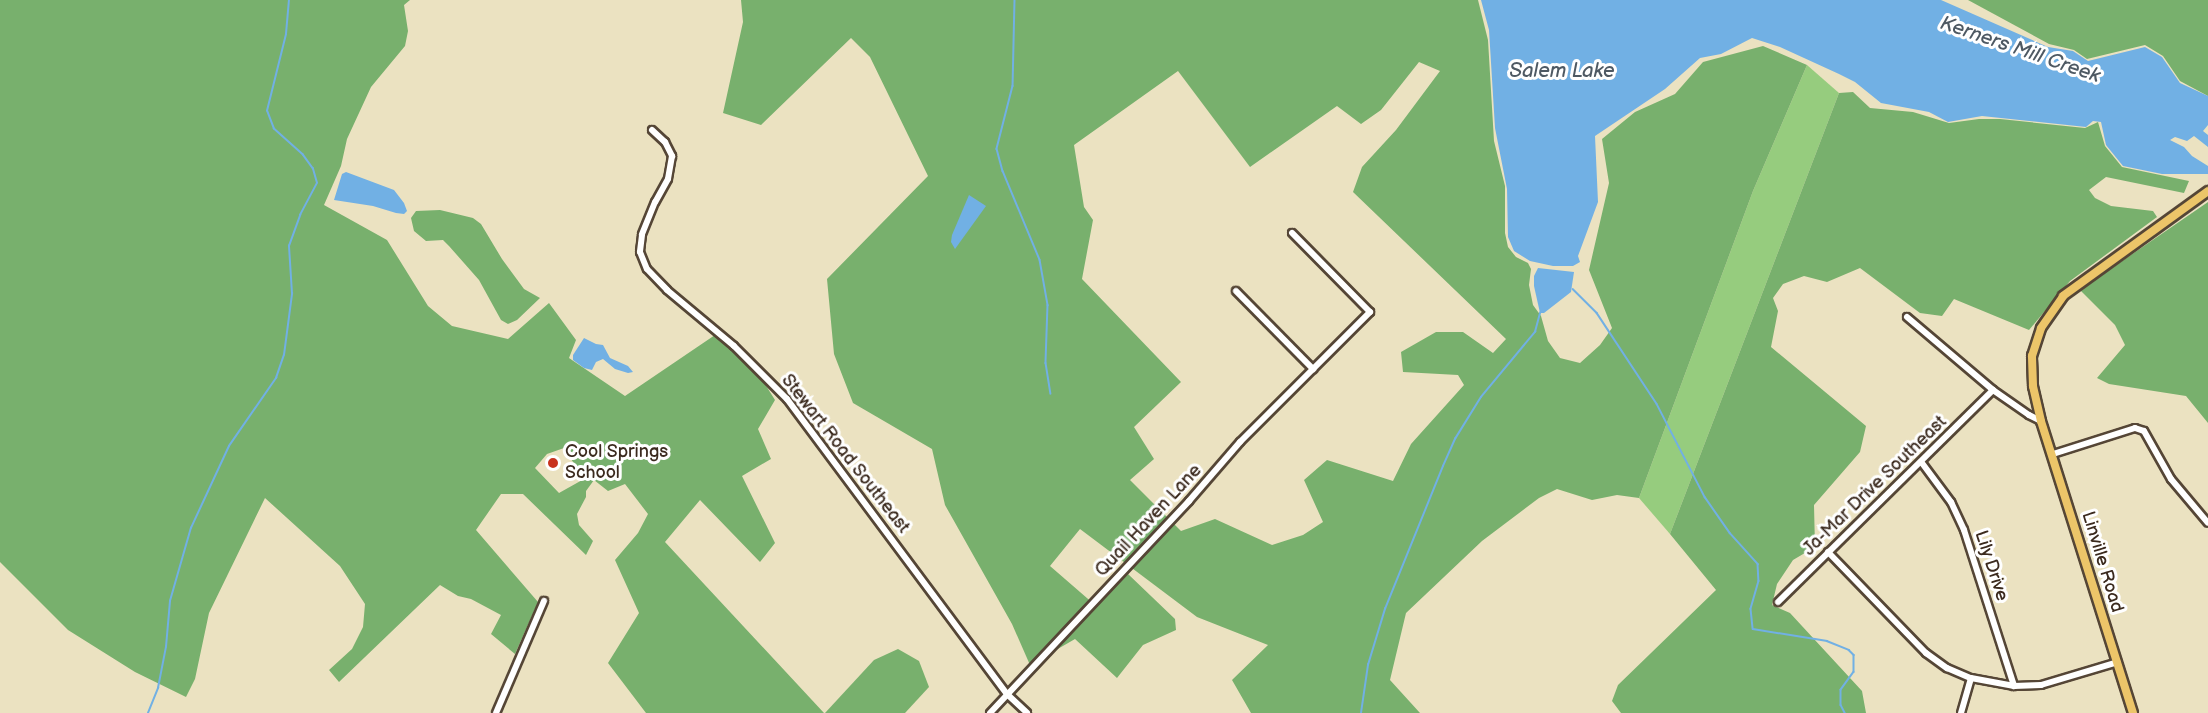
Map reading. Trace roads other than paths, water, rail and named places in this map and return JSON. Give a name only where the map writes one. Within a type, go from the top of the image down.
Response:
[{"type":"main road","name":"Linville Road","points":[[2133,713],[2041,421],[2032,380],[2032,357],[2041,328],[2057,302],[2208,191]]},
{"type":"street","name":"Stewart Road Southeast","points":[[652,130],[665,142],[672,156],[668,179],[655,202],[642,235],[640,252],[646,268],[666,290],[734,346],[787,399],[1008,694]]},
{"type":"street","name":"Quail Haven Lane","points":[[1008,694],[1189,501],[1240,442],[1370,312],[1292,233]]},
{"type":"street","points":[[1236,291],[1313,369]]},
{"type":"street","points":[[1907,317],[1993,390],[2029,416],[2041,421]]},
{"type":"street","name":"Ja-Mar Drive Southeast","points":[[1778,602],[1922,463],[1993,390]]},
{"type":"street","points":[[2053,454],[2135,428],[2144,431],[2171,479],[2208,523]]},
{"type":"street","name":"Lily Drive","points":[[1922,463],[1951,502],[1964,530],[2014,686]]},
{"type":"street","points":[[1828,552],[1926,654],[1947,668],[1971,678],[2014,686],[2047,684],[2118,662]]},
{"type":"street","points":[[496,713],[544,600]]},
{"type":"street","points":[[1961,713],[1971,678]]},
{"type":"street","points":[[990,713],[1008,694],[1027,713]]},
{"type":"water","name":"Salem Lake","points":[[1481,0],[1941,0],[2048,47],[2073,51],[2088,61],[2145,47],[2162,57],[2180,83],[2208,96],[2208,125],[2203,131],[2208,135],[2208,147],[2194,136],[2187,141],[2175,137],[2170,140],[2184,147],[2192,156],[2208,166],[2208,174],[2162,174],[2123,166],[2106,145],[2101,122],[2093,121],[2086,127],[1982,116],[1948,122],[1929,112],[1881,103],[1855,82],[1780,47],[1752,38],[1721,54],[1700,58],[1665,89],[1595,136],[1598,202],[1578,256],[1580,262],[1573,266],[1553,266],[1530,261],[1514,251],[1508,237],[1507,189],[1495,128],[1489,30]]},
{"type":"water","points":[[346,172],[394,190],[407,211],[404,214],[396,213],[373,206],[334,200],[342,174]]},
{"type":"water","points":[[969,195],[986,206],[955,249],[951,242],[952,235]]},
{"type":"water","points":[[1538,268],[1574,272],[1571,292],[1544,313],[1540,313],[1534,286],[1534,276]]},
{"type":"water","points":[[584,338],[603,345],[610,358],[628,366],[633,372],[628,373],[615,369],[603,359],[596,362],[592,370],[584,368],[573,360],[573,355]]},
{"type":"waterway","points":[[148,713],[158,688],[166,647],[170,601],[191,528],[229,446],[276,378],[284,355],[292,294],[289,246],[300,215],[317,183],[313,169],[303,155],[274,129],[267,111],[286,34],[289,0]]},
{"type":"waterway","points":[[1015,0],[1013,86],[997,149],[1003,171],[1040,260],[1048,305],[1046,363],[1051,394]]},
{"type":"waterway","points":[[1573,289],[1597,313],[1657,404],[1705,497],[1730,533],[1758,564],[1759,581],[1751,609],[1753,629],[1827,641],[1849,650],[1854,655],[1854,672],[1841,690],[1841,705],[1845,713]]},
{"type":"waterway","points":[[1361,713],[1368,665],[1385,609],[1455,439],[1481,397],[1535,332],[1540,313]]},
{"type":"place","name":"Cool Springs School","points":[[553,463]]},
{"type":"water label","name":"Kerners Mill Creek","points":[[2020,50]]}]
